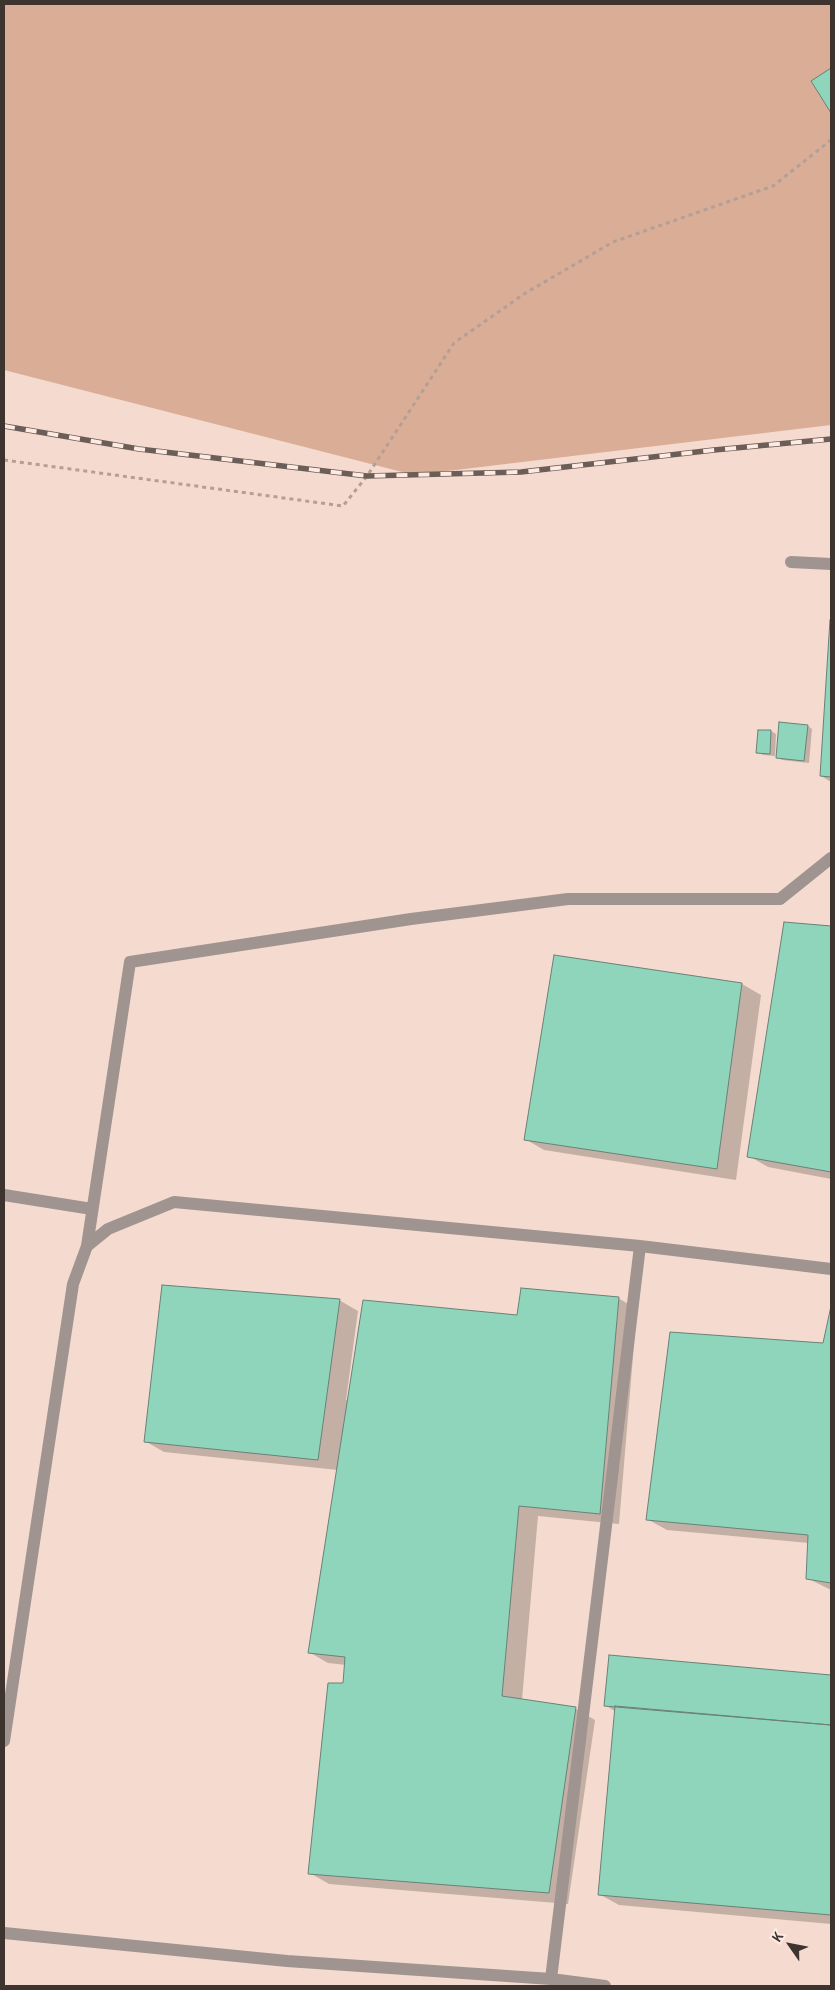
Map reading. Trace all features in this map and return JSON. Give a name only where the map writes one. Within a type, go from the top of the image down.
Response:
[{"type":"street","points":[[791,562],[831,564]]},
{"type":"street","points":[[4,1741],[73,1284],[86,1246],[130,962],[411,919],[568,899],[780,899],[831,858]]},
{"type":"street","points":[[4,1195],[92,1209]]},
{"type":"street","points":[[86,1246],[108,1229],[174,1202],[640,1246],[831,1269]]},
{"type":"street","points":[[551,1979],[640,1246]]},
{"type":"street","points":[[4,1933],[287,1961],[551,1979],[605,1986]]},
{"type":"path","points":[[4,460],[343,506],[367,476],[454,343],[524,294],[613,242],[773,186],[831,140]]},
{"type":"shaded area","points":[[4,4],[831,4],[831,425],[414,475],[4,370]]},
{"type":"building","points":[[831,68],[831,113],[811,81]]},
{"type":"building","points":[[831,620],[831,777],[820,776]]},
{"type":"building","points":[[779,722],[808,725],[804,761],[776,758]]},
{"type":"building","points":[[758,730],[771,730],[770,754],[756,753]]},
{"type":"building","points":[[784,922],[831,926],[831,1172],[747,1157]]},
{"type":"building","points":[[554,955],[742,983],[717,1169],[524,1140]]},
{"type":"building","points":[[162,1285],[340,1299],[318,1460],[144,1442]]},
{"type":"building","points":[[521,1288],[619,1297],[600,1514],[519,1506],[502,1696],[576,1707],[549,1893],[308,1874],[328,1683],[343,1683],[345,1657],[308,1653],[363,1300],[517,1315]]},
{"type":"building","points":[[831,1306],[831,1583],[806,1579],[808,1535],[646,1520],[670,1332],[823,1343]]},
{"type":"building","points":[[609,1655],[831,1675],[831,1725],[604,1706]]},
{"type":"building","points":[[615,1706],[831,1725],[831,1915],[598,1895]]},
{"type":"railway","points":[[4,426],[139,449],[367,476],[521,472],[831,439]]}]
